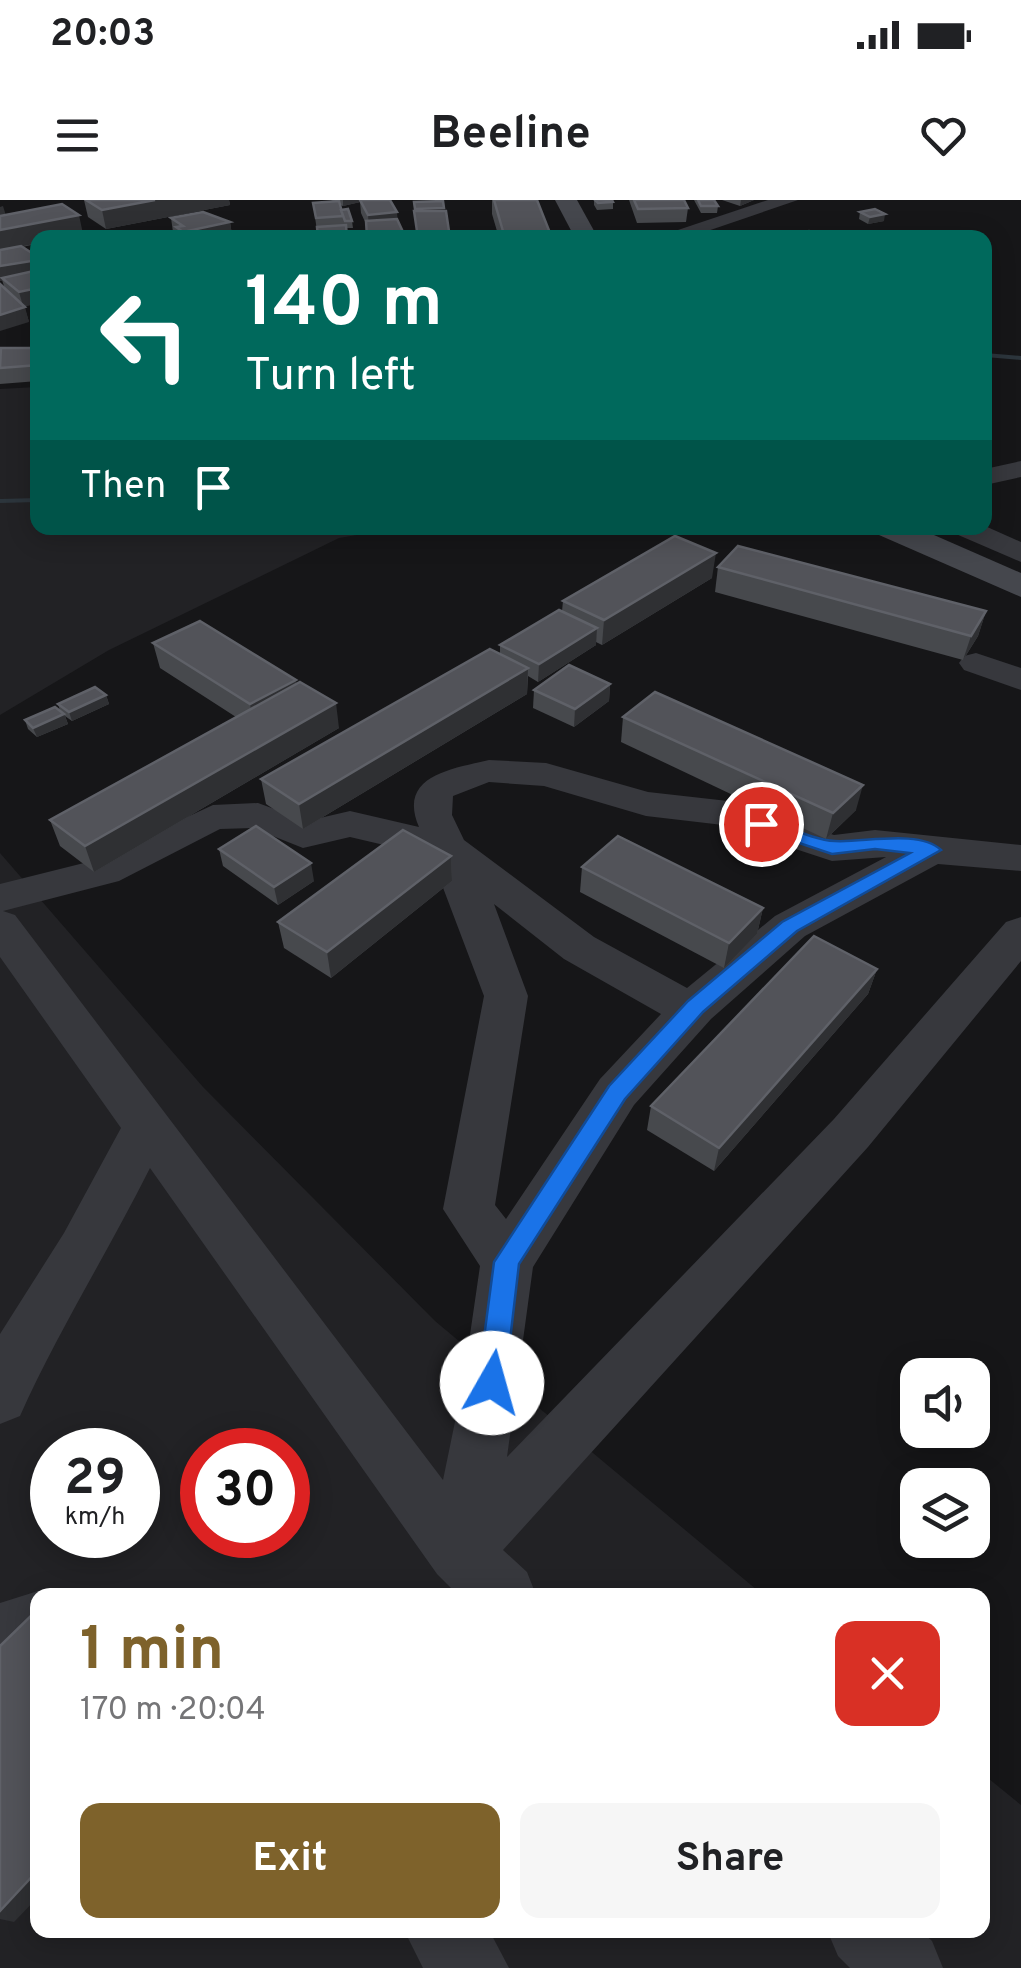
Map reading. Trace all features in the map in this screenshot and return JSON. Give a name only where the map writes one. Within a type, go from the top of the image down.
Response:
[{"type":"main road","points":[[566,200],[583,230]]},
{"type":"main road","points":[[907,535],[1021,586]]},
{"type":"street","points":[[690,230],[788,200]]},
{"type":"street","points":[[992,475],[1021,469]]},
{"type":"street","points":[[982,535],[1021,552]]},
{"type":"street","points":[[976,663],[1021,680]]},
{"type":"street","points":[[507,1262],[469,1209],[506,996],[472,900],[433,815],[434,790],[456,779],[489,771],[546,776],[646,804],[728,813],[832,848],[875,842],[1021,858]]},
{"type":"street","points":[[0,898],[105,871],[213,817],[258,814],[303,835],[350,824],[447,847],[579,948],[663,998],[695,1007]]},
{"type":"street","points":[[458,1552],[492,1383],[507,1262],[617,1092],[695,1007],[790,926],[932,850]]},
{"type":"street","points":[[0,925],[458,1552],[497,1588]]},
{"type":"street","points":[[458,1552],[851,1133],[1021,932]]},
{"type":"street","points":[[0,1397],[25,1340],[84,1249],[146,1125]]},
{"type":"street","points":[[0,1636],[30,1627]]},
{"type":"street","points":[[448,1938],[471,1968]]},
{"type":"street","points":[[873,1938],[905,1968]]},
{"type":"shaded area","points":[[30,387],[30,535],[357,535],[339,538],[109,650],[0,715],[0,389]]},
{"type":"shaded area","points":[[0,853],[203,1087],[435,1321],[755,1588],[30,1588],[30,1938],[990,1938],[990,1780],[1021,1805],[1021,1968],[0,1968]]},
{"type":"building","points":[[86,200],[155,200],[102,210]]},
{"type":"building","points":[[360,200],[390,200],[397,212],[368,215]]},
{"type":"building","points":[[494,200],[537,200],[549,230],[503,230]]},
{"type":"building","points":[[634,200],[684,200],[688,208],[638,209]]},
{"type":"building","points":[[698,200],[714,200],[718,206],[701,206]]},
{"type":"building","points":[[339,201],[343,216],[316,218],[313,203]]},
{"type":"building","points":[[443,201],[444,208],[415,209],[414,202]]},
{"type":"building","points":[[62,204],[79,215],[0,230],[0,216]]},
{"type":"building","points":[[348,209],[352,221],[345,221],[341,210]]},
{"type":"building","points":[[875,209],[885,214],[870,217],[860,212]]},
{"type":"building","points":[[414,211],[446,211],[449,230],[417,230]]},
{"type":"building","points":[[203,212],[230,222],[180,230],[176,227],[183,226],[171,218]]},
{"type":"building","points":[[397,219],[402,230],[367,230],[366,221]]},
{"type":"building","points":[[346,225],[346,230],[317,230],[317,227]]},
{"type":"building","points":[[21,246],[30,252],[30,261],[0,266],[0,250]]},
{"type":"building","points":[[30,272],[30,290],[19,292],[2,278]]},
{"type":"building","points":[[0,284],[25,307],[0,315]]},
{"type":"building","points":[[1,348],[30,348],[30,366],[0,368]]},
{"type":"building","points":[[675,536],[716,553],[604,620],[563,601]]},
{"type":"building","points":[[738,546],[986,611],[971,636],[718,567]]},
{"type":"building","points":[[559,610],[597,628],[539,664],[500,645]]},
{"type":"building","points":[[200,621],[296,680],[250,704],[153,643]]},
{"type":"building","points":[[490,649],[528,668],[299,804],[261,779]]},
{"type":"building","points":[[569,665],[610,684],[575,709],[534,690]]},
{"type":"building","points":[[300,682],[336,703],[85,846],[50,820]]},
{"type":"building","points":[[95,687],[106,695],[69,712],[58,704]]},
{"type":"building","points":[[655,692],[863,785],[833,813],[623,717]]},
{"type":"building","points":[[55,707],[64,714],[33,728],[25,720]]},
{"type":"building","points":[[256,826],[311,863],[274,887],[219,849]]},
{"type":"building","points":[[403,830],[451,856],[327,952],[278,922]]},
{"type":"building","points":[[618,836],[763,908],[729,943],[582,867]]},
{"type":"building","points":[[814,936],[877,969],[719,1148],[651,1106]]},
{"type":"building","points":[[30,1617],[30,1879],[0,1911],[0,1646]]},
{"type":"waterway","points":[[992,356],[1021,358]]},
{"type":"waterway","points":[[0,501],[30,500]]},
{"type":"route","points":[[492,1383],[507,1262],[617,1092],[695,1007],[790,926],[932,850],[875,842],[832,848],[761,824]]}]
